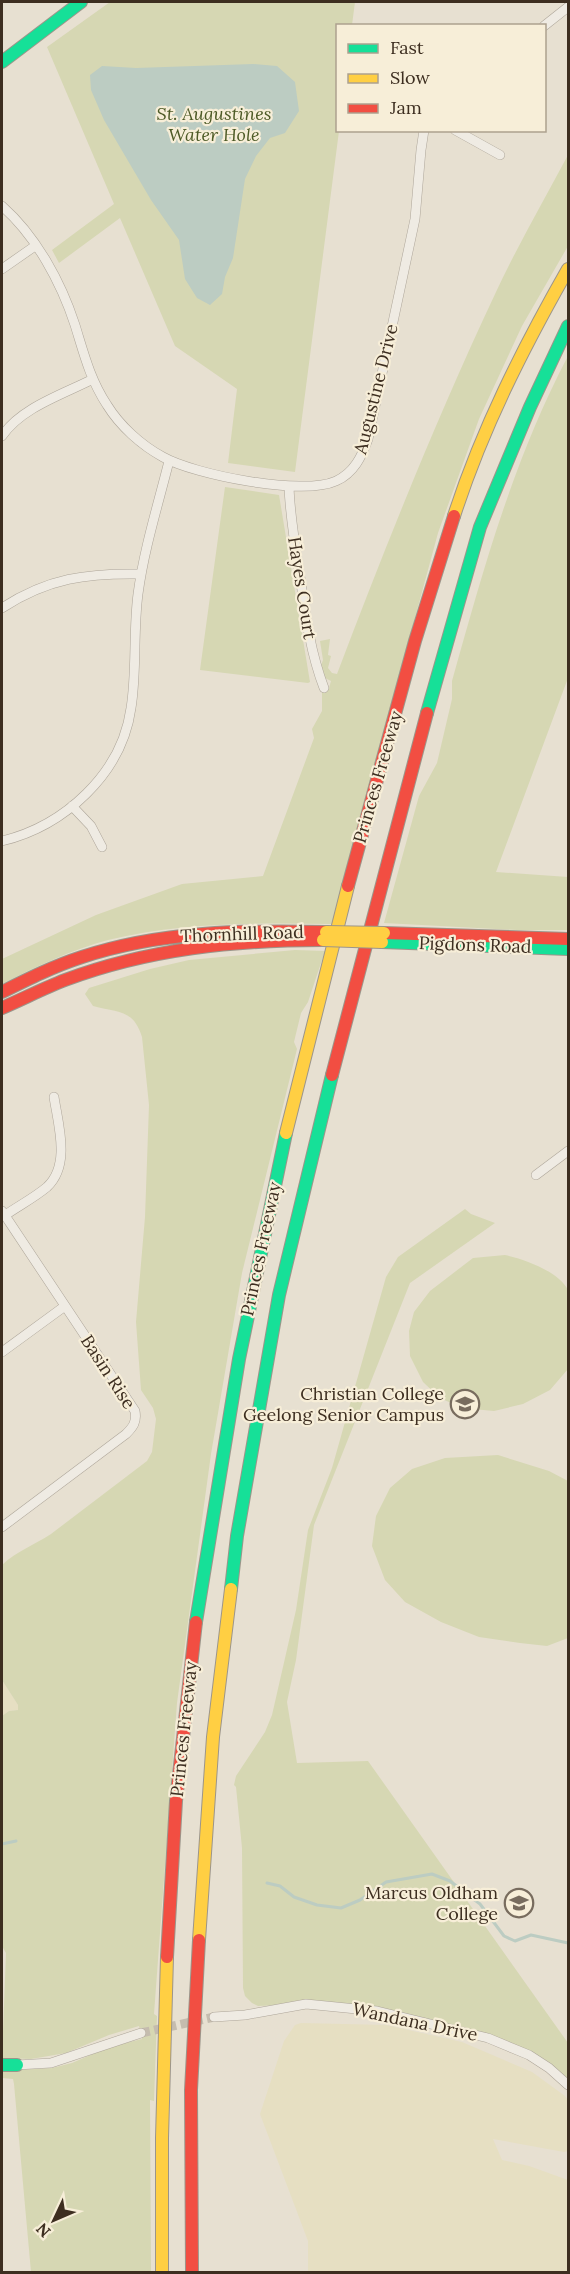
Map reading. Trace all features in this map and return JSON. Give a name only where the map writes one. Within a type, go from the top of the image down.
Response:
[{"type":"main road","points":[[2,62],[81,2]]},
{"type":"main road","name":"Princes Freeway","points":[[162,2272],[162,2076],[165,1967],[183,1730],[199,1598],[217,1484],[257,1267],[283,1147],[351,876],[452,523],[474,458],[568,269]]},
{"type":"main road","name":"Princes Freeway","points":[[192,2272],[191,2090],[213,1737],[237,1536],[279,1295],[337,1050],[443,651],[480,527],[530,406],[568,326]]},
{"type":"main road","name":"Thornhill Road","points":[[2,992],[52,968],[87,955],[152,939],[221,931],[383,938]]},
{"type":"main road","name":"Thornhill Road","points":[[2,1008],[73,978],[158,953],[237,942],[325,936]]},
{"type":"main road","name":"Pigdons Road","points":[[383,938],[568,939]]},
{"type":"main road","name":"Pigdons Road","points":[[383,938],[568,949]]},
{"type":"main road","points":[[2,2065],[17,2065]]},
{"type":"street","points":[[546,24],[568,7]]},
{"type":"street","name":"Augustine Drive","points":[[2,206],[22,227],[61,289],[75,323],[92,380],[108,407],[125,428],[142,443],[170,461],[186,468],[289,486],[313,487],[338,481],[353,468],[368,438],[415,219],[424,132]]},
{"type":"street","points":[[459,132],[500,155]]},
{"type":"street","points":[[2,269],[35,246]]},
{"type":"street","points":[[2,436],[12,424],[34,409],[92,380]]},
{"type":"street","points":[[2,841],[27,833],[72,806],[99,780],[125,734],[133,693],[134,638],[141,574],[170,461]]},
{"type":"street","name":"Hayes Court","points":[[289,486],[290,511],[304,606],[315,664],[324,688]]},
{"type":"street","points":[[2,608],[40,587],[66,578],[141,574]]},
{"type":"street","points":[[72,806],[91,826],[102,847]]},
{"type":"street","points":[[3,1213],[48,1185],[59,1166],[62,1148],[54,1097]]},
{"type":"street","points":[[536,1175],[568,1150]]},
{"type":"street","name":"Basin Rise","points":[[2,1527],[126,1434],[135,1424],[135,1411],[3,1213]]},
{"type":"street","points":[[2,1338],[5,1349],[65,1306]]},
{"type":"street","name":"Wandana Drive","points":[[214,2017],[245,2015],[306,2004],[377,2011],[488,2037],[529,2055],[549,2068],[568,2085]]},
{"type":"street","points":[[17,2065],[51,2063],[141,2033]]},
{"type":"shaded area","points":[[253,64],[277,66],[295,82],[299,111],[285,133],[270,138],[256,156],[245,179],[233,258],[225,277],[222,294],[210,305],[197,298],[185,279],[179,240],[151,200],[104,120],[91,90],[90,75],[102,66],[136,68]]},
{"type":"shaded area","points":[[2,1680],[18,1705],[18,1710],[9,1711],[2,1716]]},
{"type":"shaded area","points":[[301,2023],[386,2025],[462,2042],[532,2072],[565,2096],[568,2100],[568,2151],[493,2139],[502,2160],[529,2166],[568,2180],[568,2272],[308,2272],[308,2241],[260,2114],[284,2041],[295,2025]]},
{"type":"green space","name":"St. Augustines Water Hole","points":[[110,2],[355,2],[352,24],[336,24],[336,132],[339,132],[295,472],[228,463],[237,389],[175,346],[120,218],[59,263],[52,250],[114,204],[47,47]]},
{"type":"green space","points":[[568,155],[568,246],[522,326],[479,419],[438,533],[332,924],[219,925],[136,934],[80,949],[2,984],[2,959],[96,915],[182,884],[263,876],[314,738],[312,729],[322,711],[322,691],[329,688],[331,681],[319,671],[323,660],[320,641],[330,639],[328,655],[331,656],[328,668],[332,673],[337,674],[393,529],[453,386],[504,274]]},
{"type":"green space","points":[[568,356],[568,678],[496,872],[568,877],[568,930],[517,930],[384,923],[419,796],[437,763],[452,699],[452,681],[501,515],[531,435]]},
{"type":"green space","points":[[225,487],[279,495],[310,682],[308,683],[200,670]]},
{"type":"green space","points":[[295,950],[325,951],[308,1002],[301,1013],[294,1042],[297,1049],[242,1273],[211,1454],[177,1703],[154,2014],[157,2016],[154,2101],[150,2100],[151,2272],[31,2272],[14,2084],[13,2079],[2,2078],[2,2071],[52,2068],[72,2063],[109,2047],[142,2039],[139,2026],[109,2035],[66,2053],[31,2059],[2,2058],[6,1953],[2,1946],[2,1716],[9,1711],[18,1710],[18,1705],[2,1680],[2,1565],[51,1534],[147,1461],[152,1452],[156,1419],[153,1408],[141,1390],[136,1322],[145,1217],[149,1105],[142,1037],[129,1016],[93,1006],[85,994],[89,988],[150,969],[189,960]]},
{"type":"green space","points":[[465,1209],[471,1214],[495,1223],[410,1283],[314,1525],[296,1660],[287,1702],[297,1763],[368,1761],[568,2043],[568,2080],[492,2037],[425,2018],[378,2010],[258,2006],[245,1996],[243,1988],[242,1848],[234,1785],[236,1776],[265,1732],[272,1715],[296,1610],[308,1530],[332,1468],[386,1277],[398,1257]]},
{"type":"green space","points":[[505,1255],[521,1259],[549,1272],[557,1277],[568,1290],[568,1369],[550,1390],[523,1404],[494,1411],[462,1408],[440,1398],[423,1382],[410,1356],[409,1331],[414,1312],[430,1291],[473,1258]]},
{"type":"green space","points":[[498,1455],[549,1471],[568,1481],[568,1638],[547,1646],[479,1637],[441,1622],[405,1602],[385,1580],[372,1546],[376,1516],[390,1488],[412,1469],[445,1458]]},
{"type":"waterway","points":[[2,1844],[16,1841]]},
{"type":"waterway","points":[[267,1883],[280,1886],[294,1897],[317,1905],[341,1908],[360,1900],[386,1882],[432,1874],[450,1881],[480,1904],[504,1936],[515,1941],[531,1935],[568,1943]]},
{"type":"tunnel","points":[[141,2033],[214,2017]]},
{"type":"traffic: fast","points":[[2,62],[81,2]]},
{"type":"traffic: fast","points":[[427,713],[480,527],[530,407],[568,326]]},
{"type":"traffic: fast","points":[[382,942],[568,949]]},
{"type":"traffic: fast","points":[[231,1589],[237,1536],[279,1295],[332,1075]]},
{"type":"traffic: fast","points":[[196,1622],[239,1359],[286,1133]]},
{"type":"traffic: fast","points":[[2,2065],[17,2065]]},
{"type":"traffic: slow","points":[[454,516],[491,420],[535,329],[568,269]]},
{"type":"traffic: slow","points":[[286,1133],[348,886]]},
{"type":"traffic: slow","points":[[326,932],[384,933]]},
{"type":"traffic: slow","points":[[323,940],[382,942]]},
{"type":"traffic: slow","points":[[199,1940],[213,1737],[231,1589]]},
{"type":"traffic: slow","points":[[162,2272],[162,2138],[167,1957]]},
{"type":"traffic: jam","points":[[348,886],[415,641],[454,516]]},
{"type":"traffic: jam","points":[[332,1075],[427,713]]},
{"type":"traffic: jam","points":[[2,992],[72,961],[112,948],[142,942],[234,932],[326,932]]},
{"type":"traffic: jam","points":[[384,933],[568,939]]},
{"type":"traffic: jam","points":[[2,1008],[49,986],[96,969],[160,954],[225,944],[323,940]]},
{"type":"traffic: jam","points":[[167,1957],[176,1801],[196,1622]]},
{"type":"traffic: jam","points":[[192,2272],[191,2090],[199,1940]]},
{"type":"place","name":"Christian College Geelong Senior Campus","points":[[465,1404]]},
{"type":"place","name":"Marcus Oldham College","points":[[519,1903]]}]
